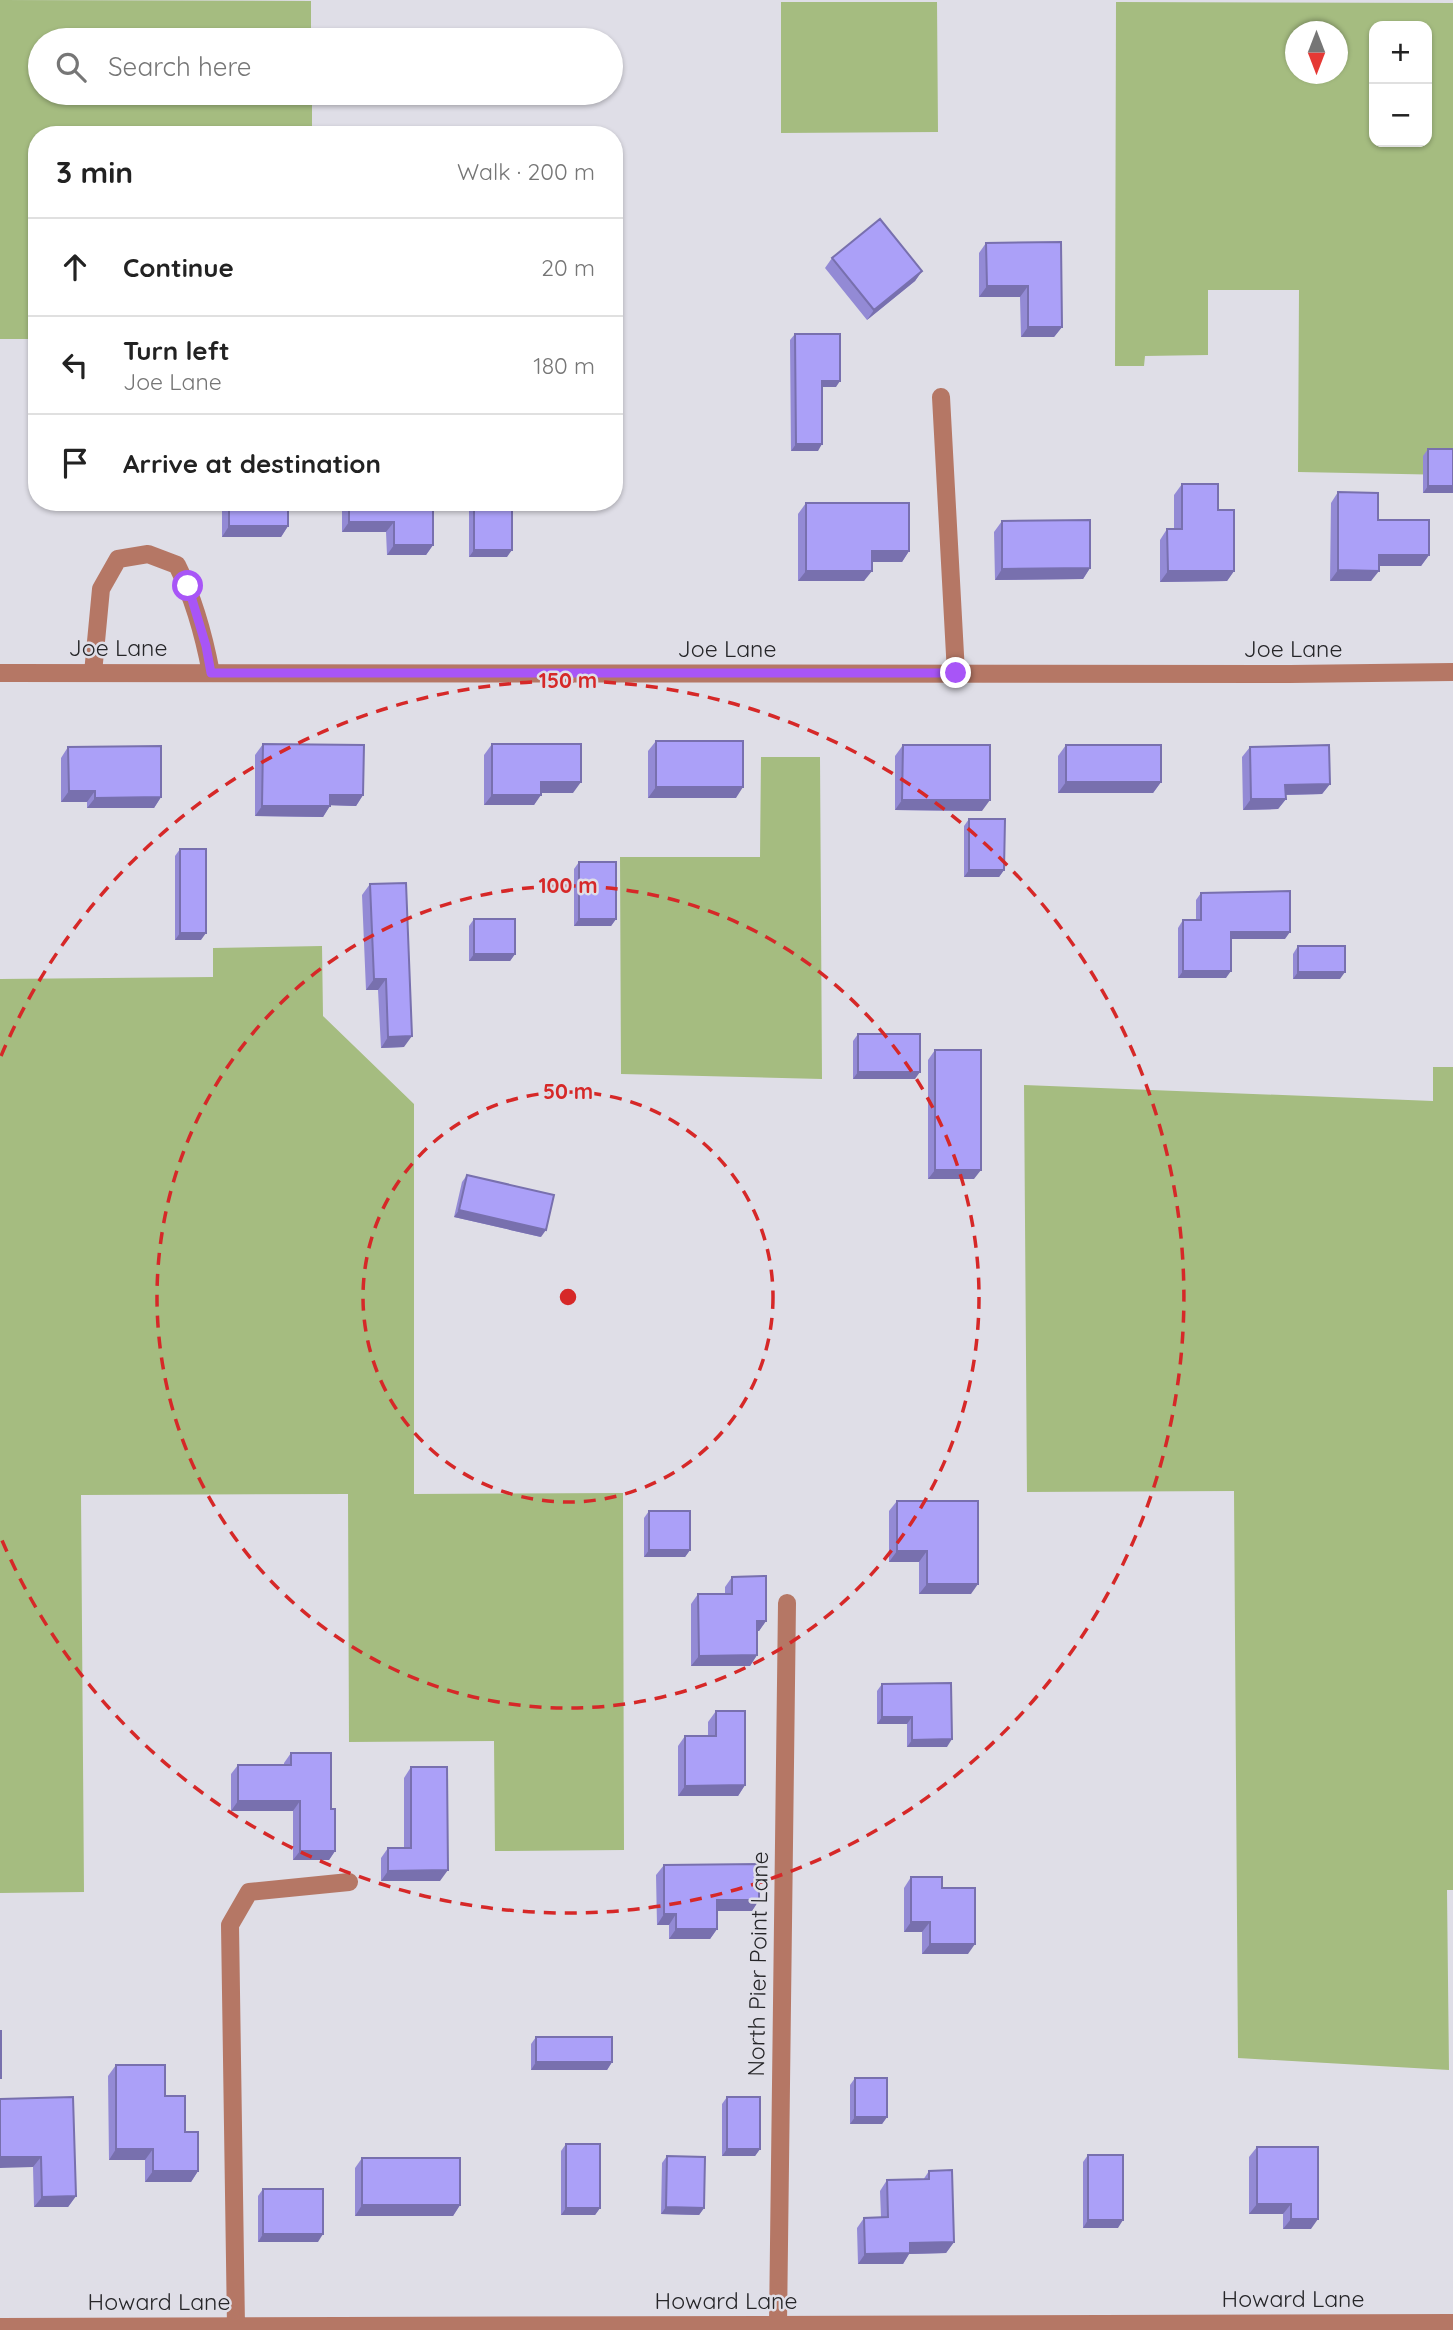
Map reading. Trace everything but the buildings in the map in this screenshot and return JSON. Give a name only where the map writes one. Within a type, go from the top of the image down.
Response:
[{"type":"street","points":[[941,397],[956,673]]},
{"type":"street","points":[[93,673],[102,589],[118,559],[148,554],[177,565],[188,586],[211,673]]},
{"type":"street","name":"Joe Lane","points":[[0,673],[1453,672]]},
{"type":"street","name":"North Pier Point Lane","points":[[778,2325],[788,1603]]},
{"type":"street","points":[[236,2326],[230,1926],[249,1892],[349,1882]]},
{"type":"street","name":"Howard Lane","points":[[0,2327],[758,2328],[778,2325],[1453,2323]]},
{"type":"green space","points":[[0,0],[311,1],[311,28],[28,28],[28,105],[312,105],[312,126],[28,126],[28,339],[0,339]]},
{"type":"green space","points":[[781,2],[937,2],[938,132],[781,133]]},
{"type":"green space","points":[[1116,2],[1453,3],[1453,475],[1298,472],[1299,290],[1208,290],[1208,355],[1145,356],[1144,366],[1115,366]]},
{"type":"green space","points":[[761,757],[820,757],[822,1079],[621,1074],[620,857],[760,857]]},
{"type":"green space","points":[[322,946],[323,1016],[414,1104],[414,1494],[623,1493],[624,1850],[495,1851],[494,1741],[349,1742],[348,1494],[81,1495],[84,1892],[0,1893],[0,979],[213,977],[213,948]]},
{"type":"green space","points":[[1433,1067],[1453,1067],[1453,1890],[1447,1890],[1449,2070],[1238,2058],[1234,1491],[1027,1492],[1024,1085],[1433,1101]]},
{"type":"route","points":[[188,586],[211,673],[956,673]]}]
